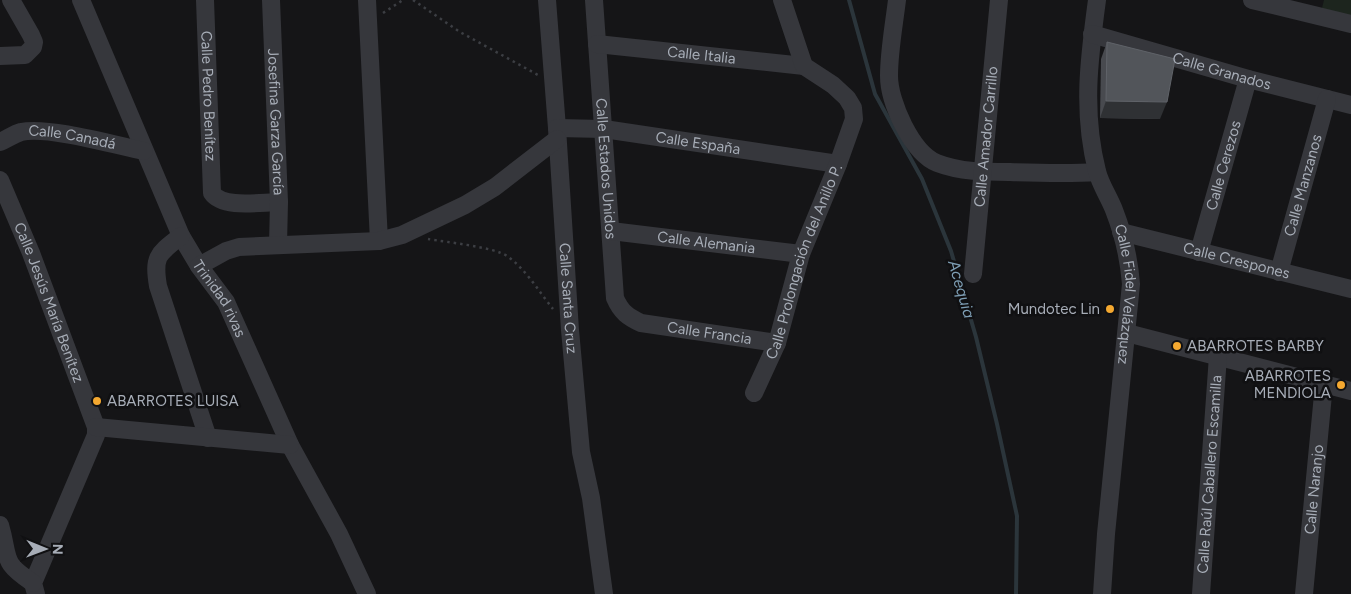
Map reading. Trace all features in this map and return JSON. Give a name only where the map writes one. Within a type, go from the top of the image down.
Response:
[{"type":"street","points":[[0,56],[25,55],[33,47],[34,42],[11,0]]},
{"type":"street","name":"Trinidad rivas","points":[[81,0],[181,236],[199,266],[226,302],[290,445],[339,534],[367,594]]},
{"type":"street","name":"Calle Pedro Benítez","points":[[205,0],[212,193],[220,201],[230,203],[279,202]]},
{"type":"street","name":"Josefina Garza García","points":[[271,0],[279,202],[278,245]]},
{"type":"street","points":[[367,0],[378,241]]},
{"type":"street","name":"Calle Santa Cruz","points":[[547,0],[570,330],[581,452],[591,498],[604,594]]},
{"type":"street","name":"Calle Estados Unidos","points":[[594,0],[615,298],[619,308],[627,317],[641,323]]},
{"type":"street","points":[[782,0],[804,66]]},
{"type":"street","points":[[897,0],[889,77],[895,106],[909,134],[923,153],[936,163],[956,169],[983,172],[1064,174],[1097,172]]},
{"type":"street","name":"Calle Amador Carrillo","points":[[973,274],[998,0]]},
{"type":"street","name":"Calle Fidel Velázquez","points":[[1097,0],[1092,34],[1087,113],[1097,172],[1114,210],[1121,232],[1130,265],[1131,284],[1106,534],[1102,594]]},
{"type":"street","points":[[1252,0],[1319,7],[1351,24]]},
{"type":"street","name":"Calle Granados","points":[[1092,34],[1248,79],[1351,105]]},
{"type":"street","name":"Calle Italia","points":[[597,44],[804,66],[833,85],[847,98],[853,108],[854,119],[852,128]]},
{"type":"street","name":"Calle Cerezos","points":[[1199,252],[1248,79]]},
{"type":"street","name":"Calle Manzanos","points":[[1279,272],[1327,99]]},
{"type":"street","name":"Calle Prolongación del Anillo P.","points":[[754,393],[777,343],[801,254],[852,128]]},
{"type":"street","name":"Calle España","points":[[557,133],[604,129],[838,164]]},
{"type":"street","name":"Calle Canadá","points":[[0,142],[22,132],[36,131],[56,133],[144,151]]},
{"type":"street","points":[[199,266],[226,251],[239,247],[378,241],[402,236],[495,187],[514,174],[557,133]]},
{"type":"street","name":"Calle Jesús María Benítez","points":[[0,180],[30,253],[96,427]]},
{"type":"street","name":"Calle Alemania","points":[[611,231],[801,254]]},
{"type":"street","name":"Calle Crespones","points":[[1121,232],[1351,290]]},
{"type":"street","points":[[181,236],[161,252],[156,262],[155,270],[158,286],[208,438]]},
{"type":"street","name":"Calle Francia","points":[[641,323],[777,343]]},
{"type":"street","points":[[1127,333],[1351,391]]},
{"type":"street","name":"Calle Raúl Caballero Escamilla","points":[[1201,594],[1218,356]]},
{"type":"street","name":"Calle Naranjo","points":[[1304,594],[1324,384]]},
{"type":"street","points":[[0,525],[6,560],[34,589],[96,434],[96,427],[290,445]]},
{"type":"path","points":[[368,22],[402,0]]},
{"type":"path","points":[[413,0],[460,32],[554,83]]},
{"type":"path","points":[[402,236],[477,247],[506,255],[520,268],[570,330]]},
{"type":"shaded area","points":[[1324,0],[1351,0],[1351,17],[1321,12]]},
{"type":"building","points":[[1107,42],[1175,59],[1167,102],[1106,101]]},
{"type":"waterway","name":"Acequia","points":[[849,0],[875,94],[922,179],[951,251],[976,337],[1017,516],[1016,594]]},
{"type":"place","name":"Mundotec Lin","points":[[1110,309]]},
{"type":"place","name":"ABARROTES BARBY","points":[[1177,346]]},
{"type":"place","name":"ABARROTES MENDIOLA","points":[[1341,385]]},
{"type":"place","name":"ABARROTES LUISA","points":[[97,401]]}]
